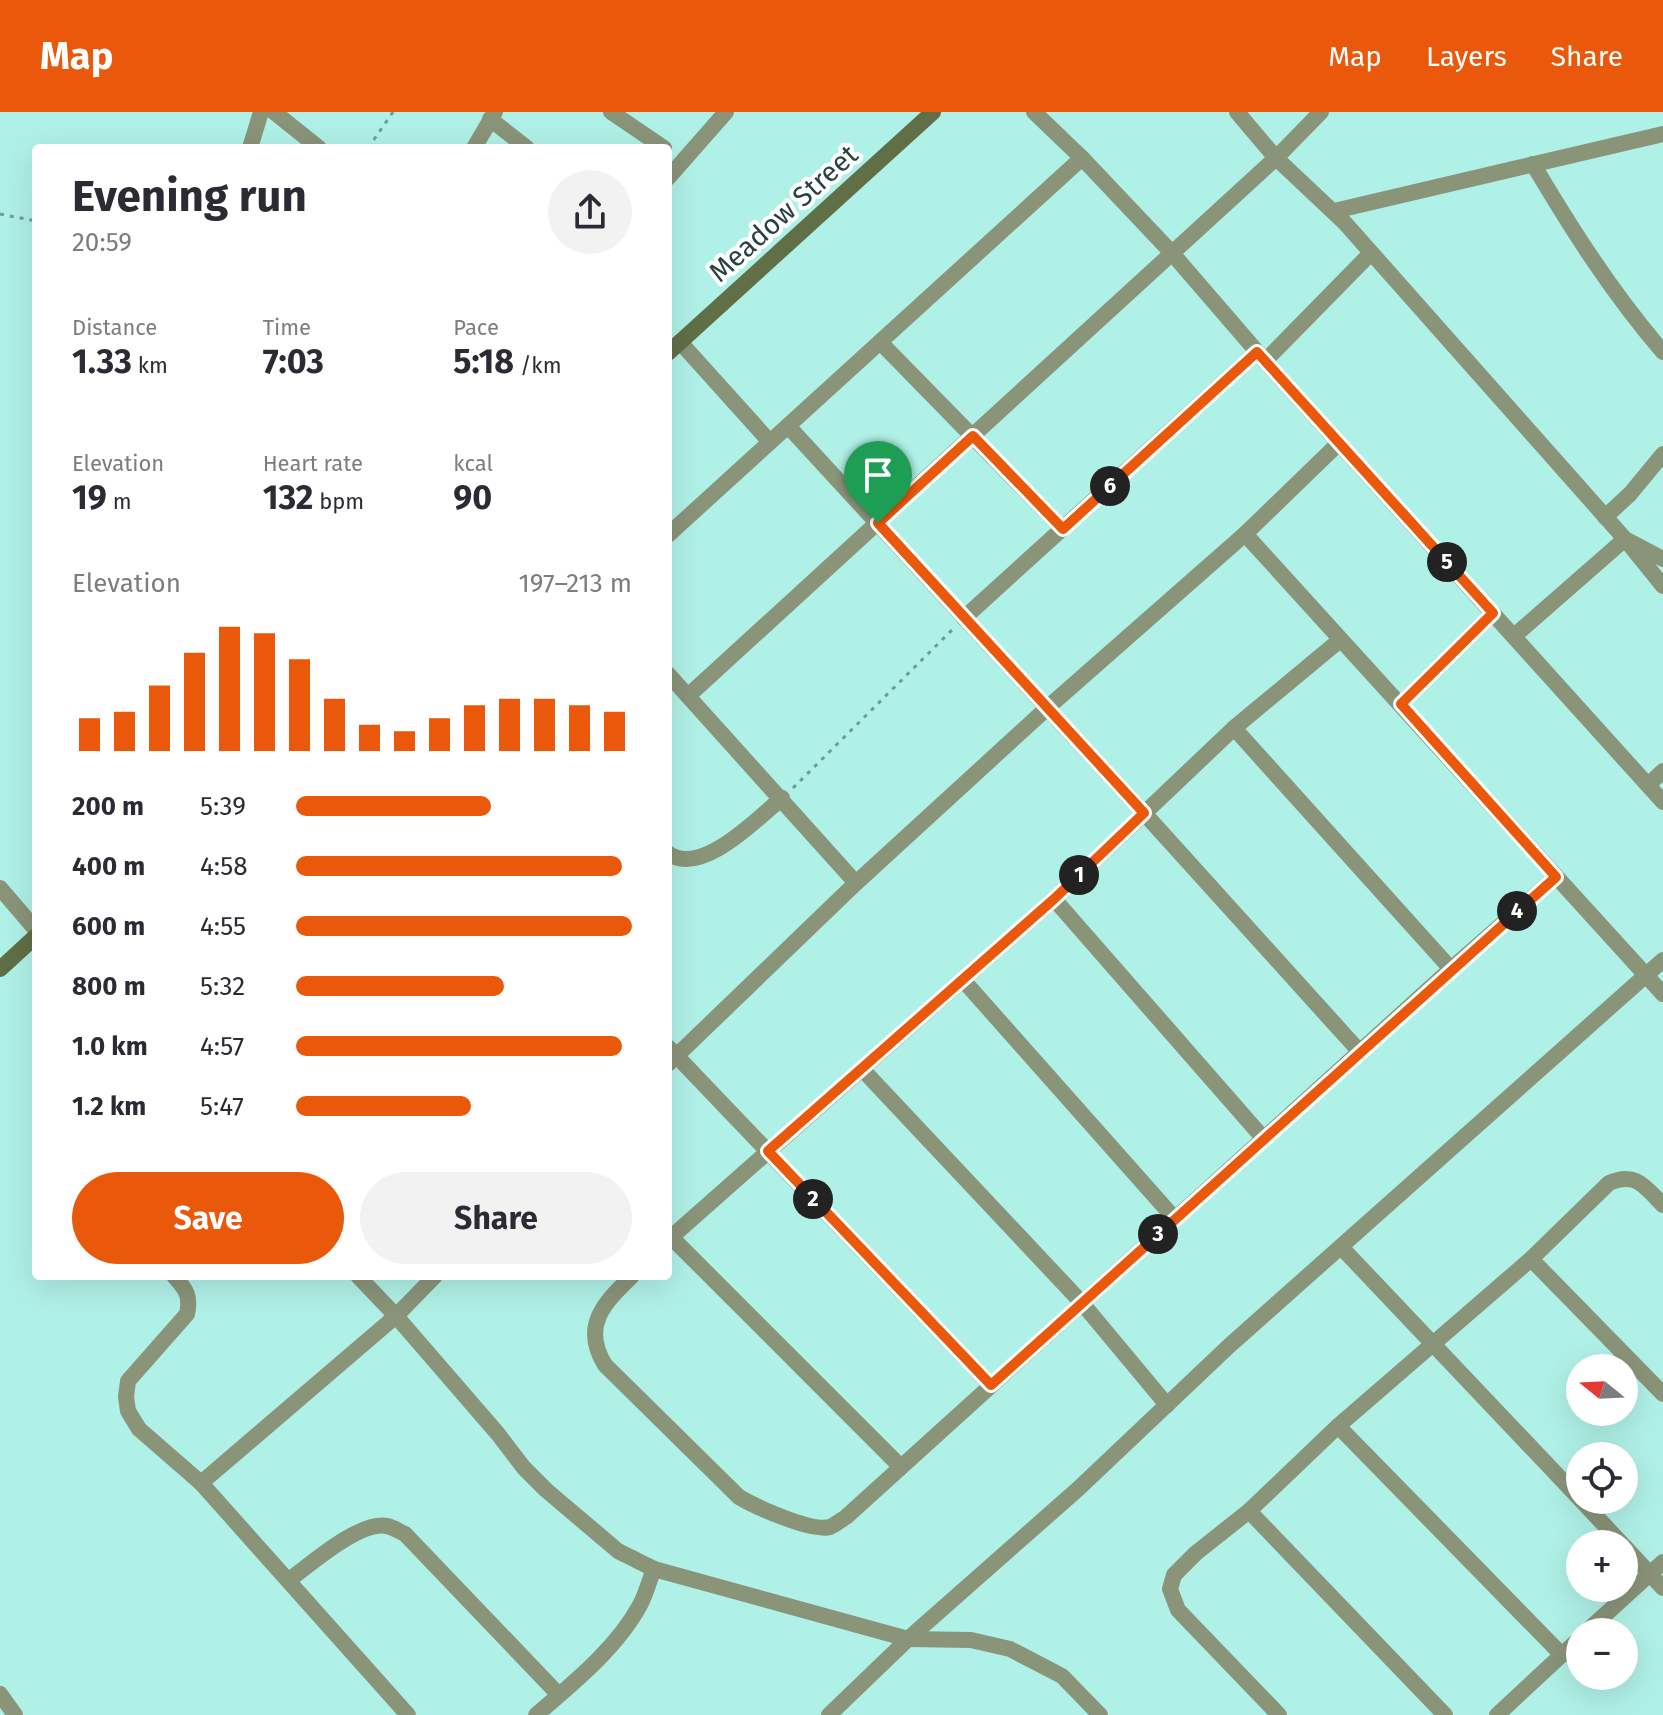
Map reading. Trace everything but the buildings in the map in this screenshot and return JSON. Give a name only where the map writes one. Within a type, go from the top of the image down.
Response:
[{"type":"street","points":[[251,144],[261,112]]},
{"type":"street","points":[[274,112],[314,144]]},
{"type":"street","points":[[611,112],[659,144]]},
{"type":"street","points":[[672,173],[726,112]]},
{"type":"street","name":"Meadow Street","points":[[674,348],[933,112]]},
{"type":"street","points":[[1034,112],[1171,252],[1663,802]]},
{"type":"street","points":[[1237,112],[1276,158],[1334,211],[1625,539],[1663,586]]},
{"type":"street","points":[[688,696],[1276,158],[1321,112]]},
{"type":"street","points":[[476,144],[493,116],[523,144]]},
{"type":"street","points":[[1334,211],[1663,134]]},
{"type":"street","points":[[672,153],[683,160]]},
{"type":"street","points":[[672,531],[1082,158]]},
{"type":"street","points":[[1533,164],[1574,234],[1663,352]]},
{"type":"street","points":[[964,618],[1261,356],[1371,253]]},
{"type":"street","points":[[880,342],[1063,529]]},
{"type":"street","points":[[674,348],[770,442]]},
{"type":"street","points":[[788,426],[1360,1052]]},
{"type":"street","points":[[672,1055],[1046,709],[1245,534],[1339,443]]},
{"type":"street","points":[[1605,517],[1630,494],[1663,454]]},
{"type":"street","points":[[1245,534],[1663,994]]},
{"type":"street","points":[[1625,539],[1663,559]]},
{"type":"street","points":[[1514,636],[1625,539]]},
{"type":"street","points":[[1401,704],[1493,613]]},
{"type":"street","points":[[672,1236],[1054,899],[1234,728],[1340,640]]},
{"type":"street","points":[[672,678],[856,883]]},
{"type":"street","points":[[1234,728],[1451,969]]},
{"type":"street","points":[[1648,785],[1663,771]]},
{"type":"street","points":[[672,856],[689,861],[706,856],[782,798]]},
{"type":"street","points":[[628,1280],[598,1316],[594,1333],[595,1349],[605,1365],[739,1497],[760,1510],[807,1525],[829,1527],[846,1517],[1556,877]]},
{"type":"street","points":[[0,888],[32,928]]},
{"type":"street","points":[[1054,899],[1264,1139]]},
{"type":"street","points":[[0,969],[32,937]]},
{"type":"street","points":[[829,1715],[908,1639],[1078,1489],[1229,1346],[1663,960]]},
{"type":"street","points":[[963,980],[1175,1219]]},
{"type":"street","points":[[672,1057],[768,1151],[991,1385]]},
{"type":"street","points":[[862,1069],[1082,1303],[1167,1405]]},
{"type":"street","points":[[1279,1715],[1178,1610],[1170,1589],[1174,1575],[1196,1553],[1249,1511],[1338,1426],[1531,1259],[1609,1183],[1623,1177],[1639,1182],[1663,1205]]},
{"type":"street","points":[[672,1242],[901,1467]]},
{"type":"street","points":[[1341,1247],[1566,1485]]},
{"type":"street","points":[[1531,1259],[1663,1394]]},
{"type":"street","points":[[177,1280],[190,1300],[187,1314],[128,1381],[128,1411],[139,1429],[201,1483],[408,1715]]},
{"type":"street","points":[[362,1280],[498,1434],[524,1468],[618,1551],[654,1569],[908,1639],[971,1640],[1010,1649],[1062,1676],[1100,1715]]},
{"type":"street","points":[[201,1483],[396,1316],[431,1280]]},
{"type":"street","points":[[1338,1426],[1562,1655]]},
{"type":"street","points":[[1249,1511],[1445,1715]]},
{"type":"street","points":[[1593,1514],[1609,1530]]},
{"type":"street","points":[[289,1580],[352,1535],[369,1528],[387,1526],[405,1534],[559,1695]]},
{"type":"street","points":[[1638,1561],[1663,1588]]},
{"type":"street","points":[[1601,1618],[1663,1562]]},
{"type":"street","points":[[536,1715],[628,1625],[641,1603],[654,1569]]},
{"type":"street","points":[[1497,1715],[1566,1651]]},
{"type":"street","points":[[0,1694],[15,1715]]},
{"type":"path","points":[[371,144],[393,112]]},
{"type":"path","points":[[0,214],[32,220]]},
{"type":"path","points":[[782,798],[964,618]]},
{"type":"route","points":[[1257,352],[1493,613],[1401,704],[1556,877],[991,1385],[768,1151],[1054,899],[1144,813],[878,523],[973,436],[1063,529],[1257,352]]}]
